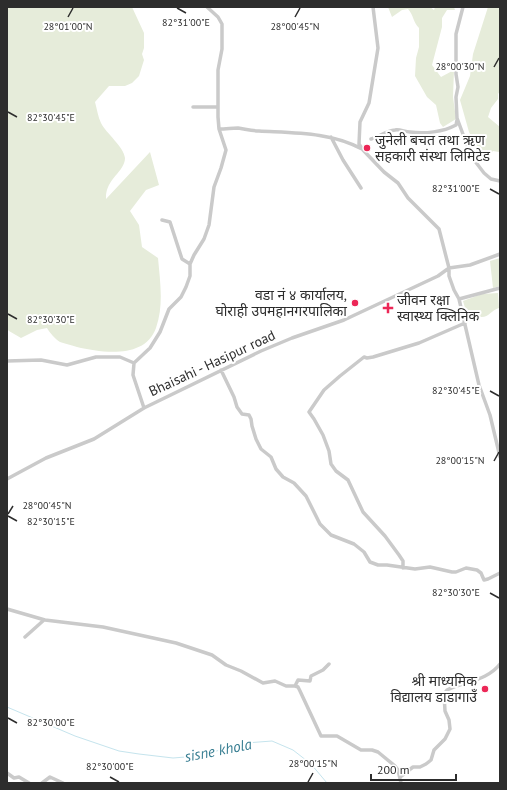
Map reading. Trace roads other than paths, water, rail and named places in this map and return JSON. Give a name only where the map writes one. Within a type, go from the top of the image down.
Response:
[{"type":"street","points":[[144,408],[133,375],[134,362],[150,348],[160,332],[169,309],[181,297],[190,276],[190,264],[204,239],[209,225],[214,187],[226,150],[219,129],[218,107],[218,70],[222,49],[222,24],[218,17],[207,7]]},
{"type":"street","points":[[373,7],[378,48],[369,103],[360,122],[359,144],[384,172],[398,183],[408,198],[439,230],[449,268],[449,276],[454,290],[460,299],[479,385],[490,415],[500,456]]},
{"type":"street","points":[[371,138],[376,138],[395,130],[433,132],[456,125],[458,122],[456,97],[458,87],[456,34],[463,7]]},
{"type":"street","points":[[193,107],[218,107]]},
{"type":"street","points":[[457,118],[471,156],[484,173],[491,179],[500,181]]},
{"type":"street","points":[[219,129],[239,128],[256,131],[331,137],[352,144],[363,150]]},
{"type":"street","points":[[331,137],[343,160],[361,188]]},
{"type":"street","points":[[162,220],[170,222],[182,259],[190,264]]},
{"type":"street","name":"Bhaisahi - Hasipur road","points":[[7,479],[46,458],[94,439],[144,408],[277,344],[336,324],[438,276],[449,268],[470,265],[500,254]]},
{"type":"street","points":[[460,299],[500,288]]},
{"type":"street","points":[[403,568],[403,561],[399,555],[385,536],[363,512],[348,480],[331,464],[329,451],[323,435],[314,419],[308,412],[324,390],[364,357],[373,357],[410,346],[465,323]]},
{"type":"street","points":[[7,361],[41,360],[67,365],[96,357],[105,357],[120,358],[134,362]]},
{"type":"street","points":[[221,370],[234,397],[237,407],[242,414],[249,415],[261,449],[271,457],[276,469],[283,477],[294,483],[306,496],[320,524],[332,535],[354,544],[364,552],[370,562],[378,565],[415,569],[430,567],[452,572],[466,568],[477,570],[481,573],[484,580],[500,573]]},
{"type":"street","points":[[7,609],[45,620],[103,627],[176,643],[212,655],[226,665],[263,683],[272,681],[286,686],[298,687],[321,736],[337,736],[361,750],[372,750],[378,752],[398,770],[401,783]]},
{"type":"street","points":[[25,637],[42,620],[45,620]]},
{"type":"street","points":[[295,686],[298,680],[310,681],[311,676],[323,670],[329,664]]},
{"type":"street","points":[[400,777],[413,767],[420,767],[431,760],[434,750],[440,746],[445,739],[450,728],[449,720],[445,711],[444,694],[447,690],[482,678],[495,671],[500,664]]},
{"type":"street","points":[[7,773],[14,778],[19,777],[29,783]]},
{"type":"street","points":[[42,783],[50,777],[63,783]]},
{"type":"waterway","name":"sisne khola","points":[[7,707],[75,736],[119,751],[139,754],[173,758],[198,756],[246,743],[272,741],[293,750],[311,764],[327,783]]},
{"type":"place","name":"जुनेली बचत तथा ऋण सहकारी संस्था लिमिटेड","points":[[367,148]]},
{"type":"place","name":"वडा नं ४ कार्यालय, घोराही उपमहानगरपालिका","points":[[355,303]]},
{"type":"place","name":"जीवन रक्षा स्वास्थ्य क्लिनिक","points":[[388,308]]},
{"type":"place","name":"श्री माध्यमिक विद्यालय डाडागाउँ","points":[[485,689]]}]
